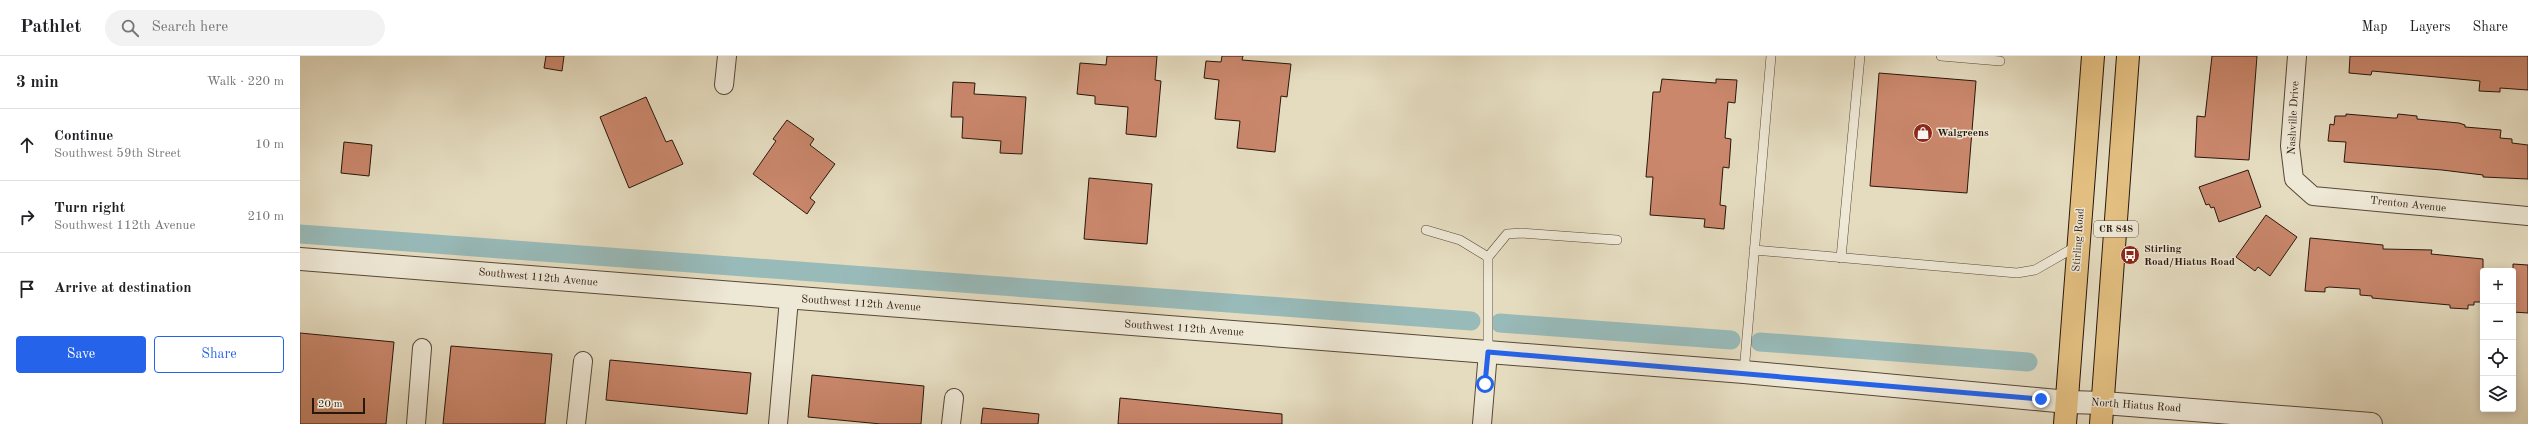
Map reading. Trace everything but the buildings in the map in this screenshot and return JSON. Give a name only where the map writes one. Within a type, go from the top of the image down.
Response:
[{"type":"main road","name":"Stirling Road","points":[[2065,424],[2068,402],[2093,56]]},
{"type":"main road","name":"CR 848","points":[[2101,424],[2104,402],[2128,56]]},
{"type":"street","points":[[724,85],[726,56]]},
{"type":"street","name":"Nashville Drive","points":[[2294,179],[2290,146],[2297,56]]},
{"type":"street","name":"Trenton Avenue","points":[[2294,179],[2313,196],[2528,216]]},
{"type":"street","name":"Southwest 112th Avenue","points":[[300,259],[789,299],[1744,372],[2068,402]]},
{"type":"street","points":[[778,424],[789,299]]},
{"type":"street","points":[[416,424],[422,348]]},
{"type":"street","points":[[1482,424],[1488,352]]},
{"type":"street","points":[[576,424],[583,361]]},
{"type":"street","points":[[952,424],[954,398]]},
{"type":"street","name":"North Hiatus Road","points":[[2068,402],[2104,402],[2371,424]]},
{"type":"lane","points":[[1744,372],[1770,56]]},
{"type":"lane","points":[[1841,258],[1860,56]]},
{"type":"lane","points":[[1941,56],[2000,61]]},
{"type":"lane","points":[[1426,230],[1460,240],[1488,257]]},
{"type":"lane","points":[[1488,352],[1488,257],[1507,234],[1522,232],[1617,240]]},
{"type":"lane","points":[[1754,250],[2017,273],[2035,270],[2079,244]]},
{"type":"waterway","points":[[300,234],[1471,321]]},
{"type":"waterway","points":[[1500,323],[1731,340]]},
{"type":"waterway","points":[[1760,342],[2028,362]]},
{"type":"place","name":"Walgreens","points":[[1923,133]]},
{"type":"place","name":"Stirling Road/Hiatus Road","points":[[2130,255]]},
{"type":"route","points":[[1485,384],[1488,352],[1744,372],[2041,399]]}]
